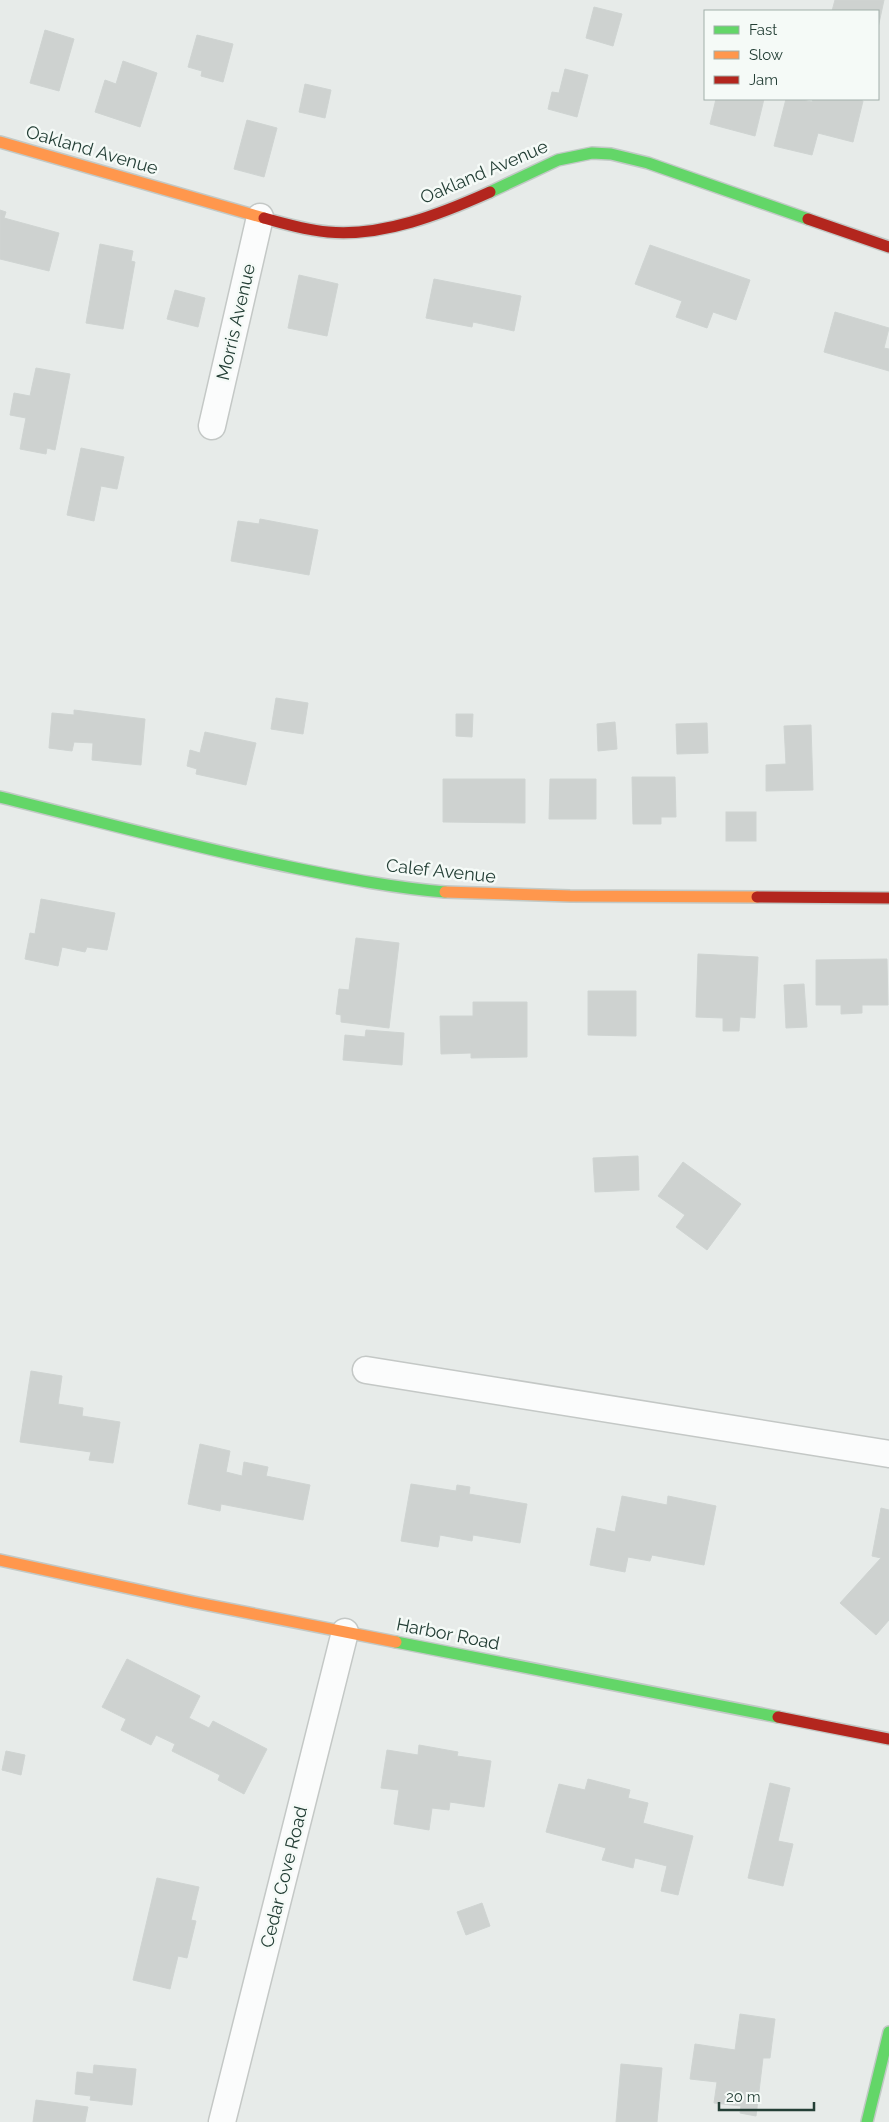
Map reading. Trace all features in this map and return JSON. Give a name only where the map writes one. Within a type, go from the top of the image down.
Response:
[{"type":"street","name":"Oakland Avenue","points":[[0,142],[260,218],[329,232],[354,231],[423,218],[480,197],[535,168],[563,158],[588,154],[611,154],[657,166],[889,246]]},
{"type":"street","name":"Morris Avenue","points":[[212,426],[260,218]]},
{"type":"street","name":"Calef Avenue","points":[[0,797],[252,859],[330,875],[421,890],[476,894],[570,896],[889,898]]},
{"type":"street","points":[[366,1370],[889,1454]]},
{"type":"street","name":"Harbor Road","points":[[0,1560],[193,1602],[889,1740]]},
{"type":"street","name":"Cedar Cove Road","points":[[222,2122],[345,1632]]},
{"type":"street","points":[[867,2122],[889,2032]]},
{"type":"building","points":[[835,0],[884,0],[879,23],[879,10],[832,10]]},
{"type":"building","points":[[594,7],[622,14],[613,46],[586,38]]},
{"type":"building","points":[[45,30],[74,39],[59,91],[30,83]]},
{"type":"building","points":[[197,35],[233,44],[223,82],[201,76],[202,71],[188,67]]},
{"type":"building","points":[[123,61],[157,73],[140,127],[95,112],[105,80],[116,84]]},
{"type":"building","points":[[565,69],[588,75],[577,117],[548,109],[552,92],[559,93]]},
{"type":"building","points":[[305,84],[331,90],[325,118],[299,112]]},
{"type":"building","points":[[716,100],[764,100],[755,136],[710,124]]},
{"type":"building","points":[[786,100],[812,102],[813,100],[863,101],[853,142],[818,133],[812,155],[774,146]]},
{"type":"building","points":[[247,120],[277,128],[264,177],[234,169]]},
{"type":"building","points":[[0,210],[6,212],[4,218],[59,233],[49,271],[0,259]]},
{"type":"building","points":[[100,244],[133,251],[131,261],[135,262],[123,329],[86,323]]},
{"type":"building","points":[[650,245],[750,280],[736,320],[713,312],[707,328],[676,317],[682,301],[635,284]]},
{"type":"building","points":[[299,275],[338,284],[327,336],[288,328]]},
{"type":"building","points":[[434,279],[521,296],[514,331],[473,322],[472,327],[426,318]]},
{"type":"building","points":[[175,290],[205,298],[198,327],[167,319]]},
{"type":"building","points":[[835,312],[889,328],[884,348],[889,349],[889,371],[824,352]]},
{"type":"building","points":[[36,368],[70,374],[55,450],[47,448],[46,454],[20,449],[26,418],[10,415],[14,393],[30,396]]},
{"type":"building","points":[[81,448],[124,457],[117,489],[101,486],[94,521],[67,515]]},
{"type":"building","points":[[260,519],[318,530],[309,575],[231,561],[238,521],[259,524]]},
{"type":"building","points":[[276,698],[308,703],[303,734],[271,729]]},
{"type":"building","points":[[74,710],[145,719],[141,765],[92,760],[93,743],[74,742],[72,751],[49,748],[52,713],[74,715]]},
{"type":"building","points":[[456,714],[473,714],[472,737],[456,736]]},
{"type":"building","points":[[615,722],[617,749],[598,751],[597,724]]},
{"type":"building","points":[[707,723],[708,753],[677,754],[676,724]]},
{"type":"building","points":[[811,725],[813,790],[766,791],[766,765],[786,764],[784,726]]},
{"type":"building","points":[[205,732],[256,743],[246,785],[196,774],[197,769],[187,766],[190,750],[200,753]]},
{"type":"building","points":[[632,777],[675,777],[676,817],[661,817],[661,824],[633,824]]},
{"type":"building","points":[[443,779],[525,779],[525,823],[443,822]]},
{"type":"building","points":[[550,779],[596,779],[596,819],[549,819]]},
{"type":"building","points":[[726,812],[756,812],[756,841],[726,841]]},
{"type":"building","points":[[41,899],[115,913],[107,950],[87,947],[85,952],[62,947],[58,966],[25,959],[30,933],[35,934]]},
{"type":"building","points":[[356,938],[399,943],[389,1028],[341,1022],[341,1015],[336,1014],[339,989],[349,990]]},
{"type":"building","points":[[698,954],[758,957],[755,1018],[740,1017],[739,1031],[723,1031],[723,1018],[696,1017]]},
{"type":"building","points":[[887,959],[888,1005],[862,1005],[862,1013],[841,1014],[841,1005],[816,1005],[816,960]]},
{"type":"building","points":[[804,984],[807,1027],[786,1028],[784,985]]},
{"type":"building","points":[[588,991],[636,991],[636,1036],[588,1035]]},
{"type":"building","points":[[473,1002],[527,1002],[527,1057],[471,1058],[471,1053],[441,1054],[440,1016],[473,1016]]},
{"type":"building","points":[[366,1030],[404,1033],[402,1065],[343,1060],[345,1035],[365,1037]]},
{"type":"building","points":[[638,1156],[639,1190],[595,1192],[593,1158]]},
{"type":"building","points":[[683,1162],[741,1204],[707,1250],[676,1227],[685,1215],[658,1196]]},
{"type":"building","points":[[31,1371],[62,1376],[58,1404],[83,1408],[82,1416],[120,1422],[113,1463],[89,1460],[91,1452],[20,1442]]},
{"type":"building","points":[[200,1444],[230,1451],[226,1472],[242,1476],[244,1462],[268,1467],[266,1476],[310,1485],[303,1520],[221,1504],[220,1511],[188,1504]]},
{"type":"building","points":[[411,1484],[456,1491],[457,1485],[470,1487],[469,1494],[527,1504],[520,1543],[473,1535],[472,1541],[440,1535],[438,1547],[401,1541]]},
{"type":"building","points":[[622,1496],[667,1505],[668,1496],[716,1506],[704,1565],[652,1555],[650,1561],[628,1557],[625,1572],[590,1565],[597,1528],[615,1532]]},
{"type":"building","points":[[881,1508],[889,1510],[889,1620],[876,1635],[840,1603],[881,1558],[872,1556]]},
{"type":"building","points":[[127,1659],[200,1696],[189,1718],[209,1728],[213,1721],[267,1749],[244,1794],[218,1780],[220,1775],[172,1751],[175,1744],[156,1735],[151,1745],[121,1730],[126,1719],[102,1707]]},
{"type":"building","points":[[419,1745],[458,1752],[457,1756],[491,1761],[484,1807],[450,1802],[449,1810],[432,1808],[429,1830],[394,1824],[399,1790],[381,1788],[387,1750],[418,1755]]},
{"type":"building","points":[[6,1751],[25,1755],[21,1775],[2,1770]]},
{"type":"building","points":[[588,1779],[630,1790],[628,1798],[648,1803],[643,1823],[693,1836],[678,1895],[661,1891],[667,1866],[635,1858],[633,1868],[602,1860],[606,1848],[546,1832],[559,1784],[585,1790]]},
{"type":"building","points":[[770,1783],[790,1788],[778,1841],[793,1844],[783,1886],[748,1878]]},
{"type":"building","points":[[157,1878],[199,1887],[191,1920],[196,1921],[187,1958],[178,1956],[170,1989],[133,1980]]},
{"type":"building","points":[[482,1903],[490,1926],[466,1935],[457,1912]]},
{"type":"building","points":[[740,2014],[775,2019],[770,2058],[763,2058],[756,2116],[740,2113],[741,2106],[714,2103],[717,2082],[690,2079],[695,2044],[735,2050]]},
{"type":"building","points":[[621,2064],[662,2068],[657,2122],[616,2122]]},
{"type":"building","points":[[94,2065],[136,2069],[132,2105],[90,2100],[91,2096],[75,2094],[77,2072],[93,2074]]},
{"type":"building","points":[[36,2100],[88,2107],[85,2122],[33,2122]]},
{"type":"traffic: fast","points":[[490,192],[558,160],[592,153],[611,154],[648,163],[808,219]]},
{"type":"traffic: fast","points":[[0,797],[184,843],[313,872],[407,888],[445,892]]},
{"type":"traffic: fast","points":[[396,1642],[778,1717]]},
{"type":"traffic: fast","points":[[867,2122],[889,2032]]},
{"type":"traffic: slow","points":[[0,142],[264,218]]},
{"type":"traffic: slow","points":[[445,892],[570,896],[757,897]]},
{"type":"traffic: slow","points":[[0,1560],[193,1602],[396,1642]]},
{"type":"traffic: jam","points":[[264,218],[328,232],[370,231],[432,216],[490,192]]},
{"type":"traffic: jam","points":[[808,219],[889,247]]},
{"type":"traffic: jam","points":[[757,897],[889,898]]},
{"type":"traffic: jam","points":[[778,1717],[889,1739]]}]
